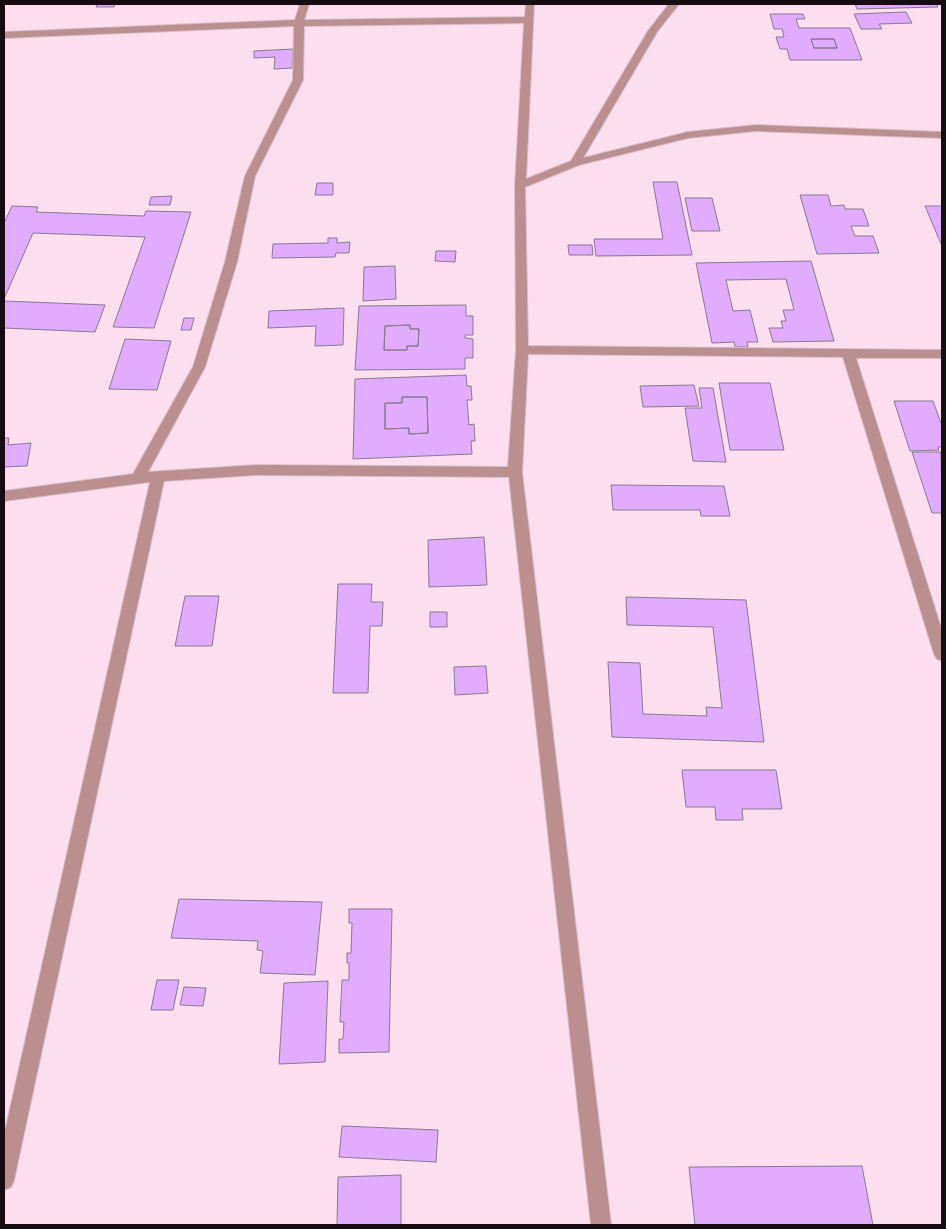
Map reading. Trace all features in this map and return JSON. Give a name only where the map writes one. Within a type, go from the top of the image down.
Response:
[{"type":"street","points":[[137,479],[199,367],[231,262],[250,176],[298,80],[300,23],[304,4]]},
{"type":"street","points":[[530,4],[520,185],[522,350],[515,472],[601,1225]]},
{"type":"street","points":[[575,163],[653,31],[674,4]]},
{"type":"street","points":[[4,35],[300,23],[530,20]]},
{"type":"street","points":[[520,185],[575,163],[688,135],[756,128],[942,135]]},
{"type":"street","points":[[522,350],[942,354]]},
{"type":"street","points":[[848,353],[942,654]]},
{"type":"street","points":[[4,496],[158,476],[257,470],[515,472]]},
{"type":"street","points":[[4,1180],[158,476]]},
{"type":"building","points":[[97,4],[115,4],[114,7],[96,7]]},
{"type":"building","points":[[855,4],[936,4],[938,7],[857,9]]},
{"type":"building","points":[[906,12],[912,23],[879,24],[882,29],[861,29],[854,14]]},
{"type":"building","points":[[770,14],[803,14],[805,19],[796,19],[799,28],[850,28],[862,60],[790,60],[787,49],[780,49],[776,37],[784,37],[782,29],[774,29]],"holes":[[[811,39],[834,39],[837,48],[814,48]]]},
{"type":"building","points":[[811,39],[834,39],[837,48],[814,48]]},
{"type":"building","points":[[293,49],[292,68],[274,69],[275,57],[254,58],[254,51]]},
{"type":"building","points":[[653,182],[677,182],[692,255],[596,256],[594,239],[663,239]]},
{"type":"building","points":[[317,183],[333,183],[333,195],[315,195]]},
{"type":"building","points":[[800,195],[828,195],[831,206],[844,205],[845,209],[863,209],[869,226],[851,226],[855,236],[873,236],[879,253],[817,254]]},
{"type":"building","points":[[172,196],[170,205],[149,205],[151,197]]},
{"type":"building","points":[[685,198],[712,198],[720,231],[692,231]]},
{"type":"building","points":[[12,206],[38,207],[36,212],[144,216],[146,211],[191,212],[154,328],[113,327],[145,237],[33,233],[4,299],[4,223]]},
{"type":"building","points":[[925,206],[942,206],[942,246]]},
{"type":"building","points":[[328,238],[337,238],[337,243],[350,242],[349,253],[336,253],[335,257],[272,258],[273,244],[328,243]]},
{"type":"building","points":[[568,245],[592,245],[593,255],[569,255]]},
{"type":"building","points":[[436,251],[456,251],[455,262],[435,261]]},
{"type":"building","points":[[811,261],[834,341],[773,342],[769,328],[783,328],[781,321],[786,321],[783,310],[794,310],[786,279],[726,280],[733,311],[750,310],[758,342],[747,342],[748,347],[735,347],[734,342],[712,343],[696,263]]},
{"type":"building","points":[[395,266],[396,299],[363,301],[364,267]]},
{"type":"building","points":[[4,301],[105,305],[95,332],[4,328]]},
{"type":"building","points":[[466,305],[466,316],[473,316],[473,335],[465,335],[465,338],[473,339],[473,358],[465,358],[465,369],[355,370],[359,306]],"holes":[[[410,325],[410,329],[419,329],[418,346],[407,346],[407,350],[384,350],[385,326]]]},
{"type":"building","points":[[344,308],[343,345],[315,346],[316,326],[268,328],[269,311]]},
{"type":"building","points":[[184,318],[194,318],[191,330],[181,330]]},
{"type":"building","points":[[410,325],[410,329],[419,329],[418,346],[407,346],[407,350],[384,350],[385,326]]},
{"type":"building","points":[[125,339],[171,341],[157,390],[109,389]]},
{"type":"building","points":[[466,375],[467,386],[471,386],[472,400],[467,400],[469,425],[474,424],[475,441],[471,441],[472,454],[353,459],[355,379]],"holes":[[[402,397],[427,397],[428,433],[409,434],[409,428],[385,429],[385,403],[402,403]]]},
{"type":"building","points":[[719,383],[770,383],[784,450],[730,450]]},
{"type":"building","points":[[694,385],[699,406],[643,407],[640,386]]},
{"type":"building","points":[[699,388],[713,388],[726,462],[693,461],[685,408],[702,408]]},
{"type":"building","points":[[402,397],[427,397],[428,433],[409,434],[409,428],[385,429],[385,403],[402,403]]},
{"type":"building","points":[[894,401],[933,401],[942,426],[942,447],[938,447],[939,450],[910,451]]},
{"type":"building","points":[[4,438],[9,438],[8,445],[31,443],[27,466],[4,467]]},
{"type":"building","points":[[912,452],[941,452],[942,513],[932,513]]},
{"type":"building","points":[[611,485],[724,486],[730,516],[701,516],[700,510],[613,510]]},
{"type":"building","points":[[484,537],[487,585],[429,587],[428,540]]},
{"type":"building","points":[[338,584],[372,584],[371,602],[383,602],[382,626],[370,626],[368,693],[333,693]]},
{"type":"building","points":[[185,596],[219,596],[212,646],[175,646]]},
{"type":"building","points":[[626,597],[746,600],[764,742],[612,737],[608,662],[640,663],[643,714],[707,716],[706,707],[722,708],[713,627],[627,625]]},
{"type":"building","points":[[430,612],[447,612],[447,627],[430,627]]},
{"type":"building","points":[[486,666],[488,693],[455,695],[454,667]]},
{"type":"building","points":[[682,770],[776,770],[782,809],[742,809],[743,820],[716,820],[715,807],[686,807]]},
{"type":"building","points":[[179,899],[322,902],[315,975],[260,973],[263,951],[257,950],[258,941],[171,938]]},
{"type":"building","points":[[349,909],[392,909],[389,1052],[339,1053],[339,1039],[343,1039],[344,1022],[340,1022],[342,980],[349,980],[347,953],[351,953],[352,923],[349,923]]},
{"type":"building","points":[[157,980],[179,980],[173,1010],[151,1010]]},
{"type":"building","points":[[328,981],[325,1062],[279,1064],[284,983]]},
{"type":"building","points":[[184,987],[206,988],[203,1006],[180,1005]]},
{"type":"building","points":[[342,1126],[438,1130],[436,1162],[339,1157]]},
{"type":"building","points":[[862,1166],[873,1225],[695,1225],[689,1167]]},
{"type":"building","points":[[401,1175],[401,1225],[337,1225],[338,1177]]}]
